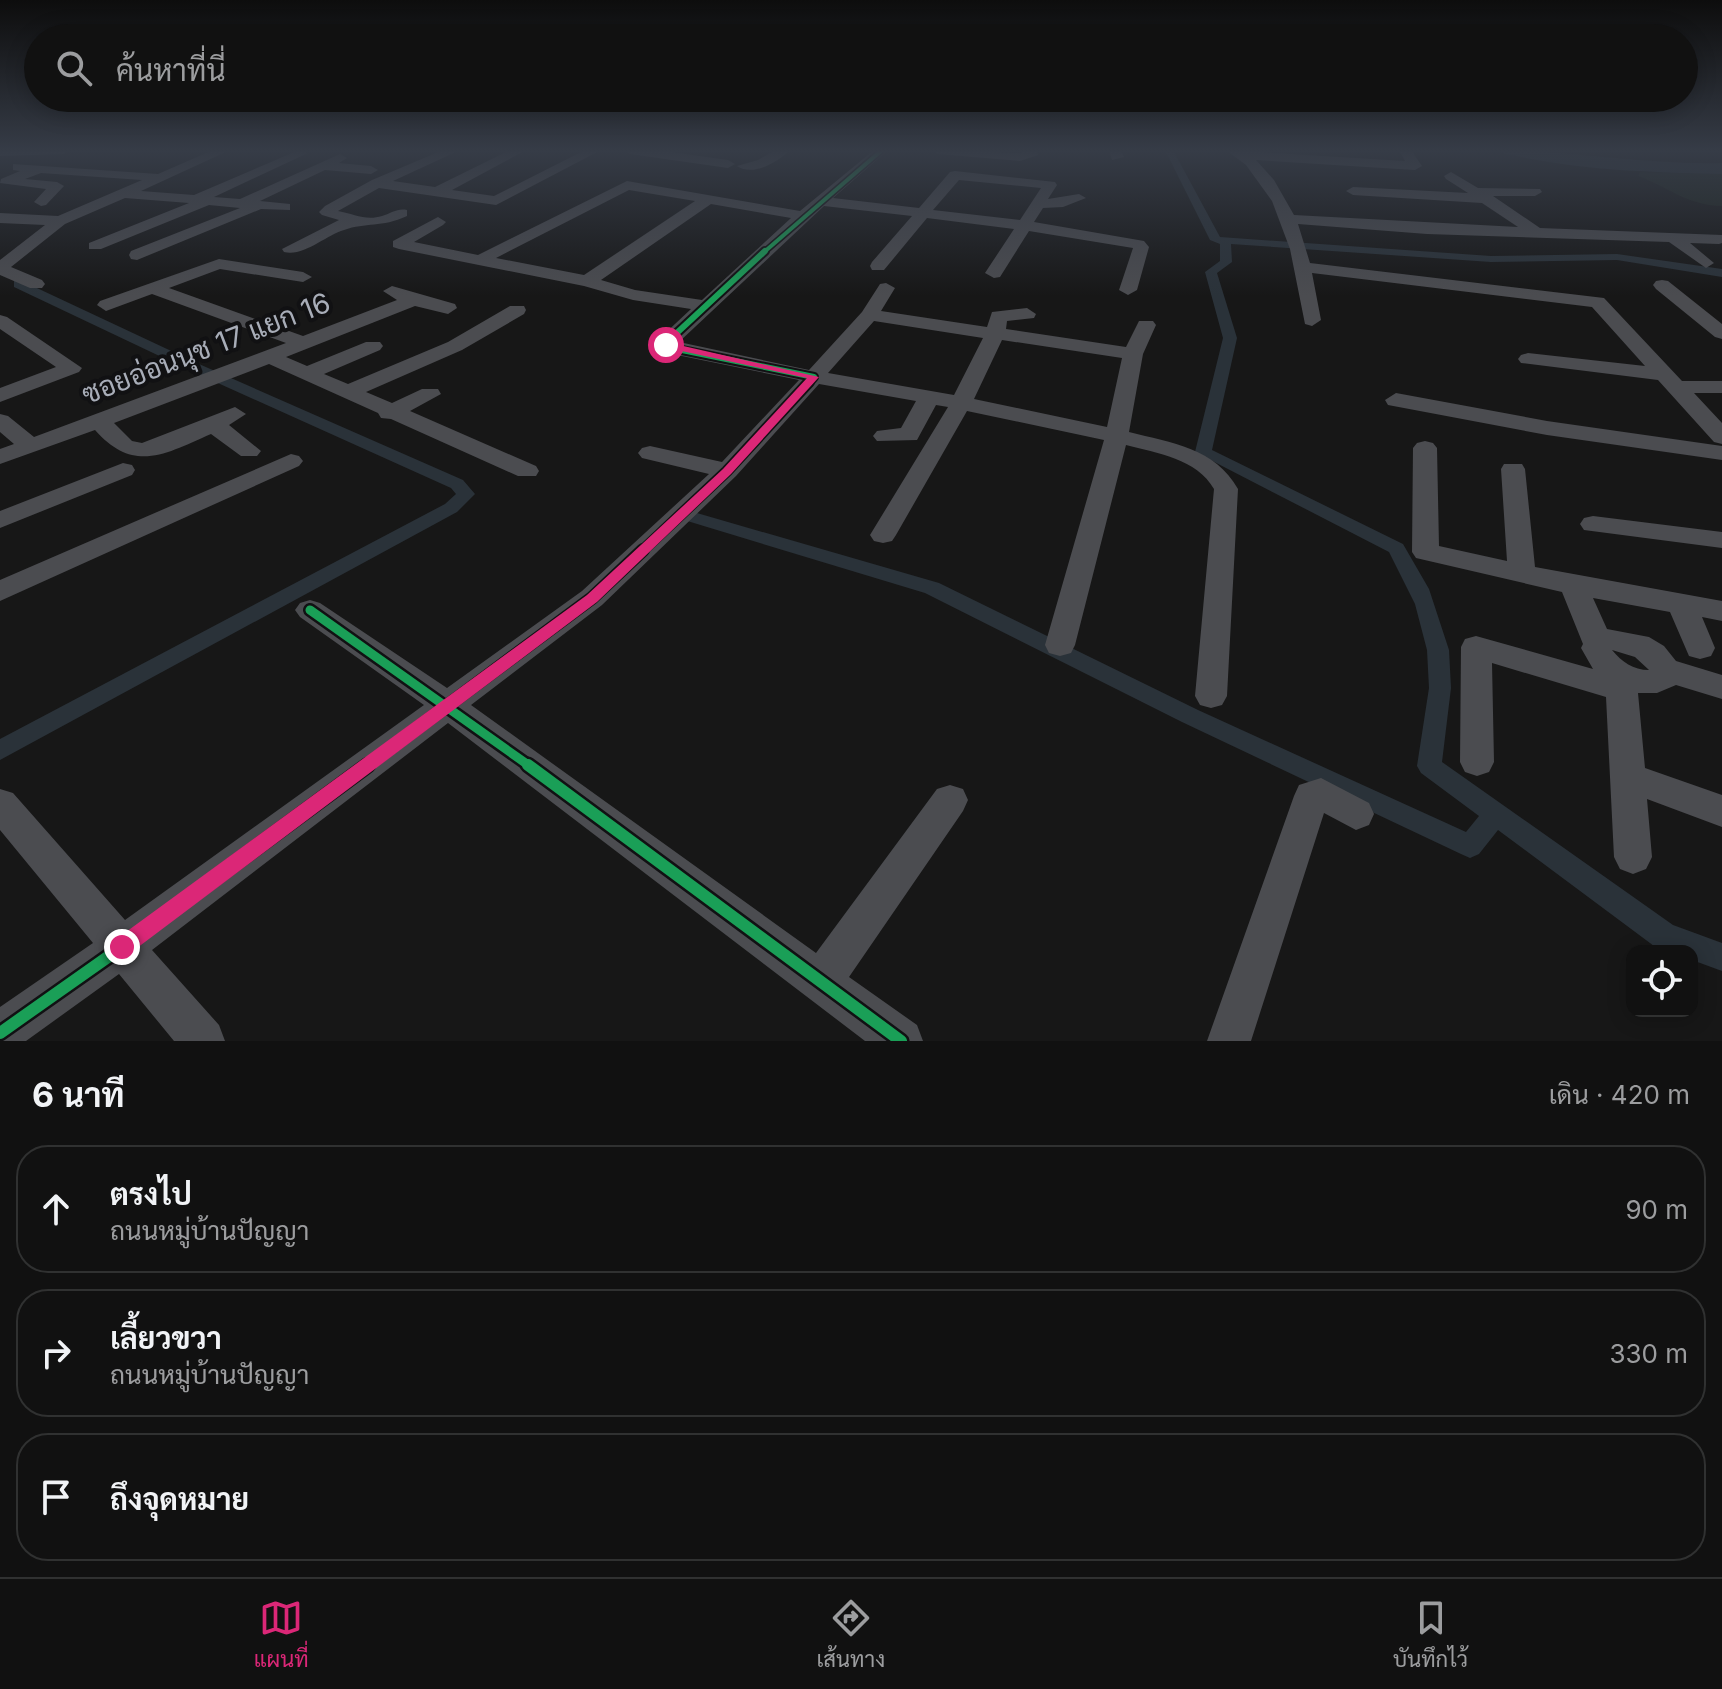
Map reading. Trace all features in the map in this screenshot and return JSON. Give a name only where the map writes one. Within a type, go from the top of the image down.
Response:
[{"type":"street","points":[[41,202],[44,199]]},
{"type":"street","points":[[36,284],[0,269],[9,254],[60,221],[111,199]]},
{"type":"street","points":[[183,199],[285,207]]},
{"type":"street","points":[[95,246],[161,222],[205,199]]},
{"type":"street","points":[[242,204],[254,199]]},
{"type":"street","points":[[290,249],[354,219],[327,212],[345,199]]},
{"type":"street","points":[[479,199],[506,199]]},
{"type":"street","points":[[480,260],[598,199]]},
{"type":"street","points":[[704,199],[923,213],[1138,244],[1141,247],[1128,290]]},
{"type":"street","points":[[587,281],[709,199]]},
{"type":"street","points":[[823,199],[666,343],[667,346],[1117,436],[1194,460],[1217,473],[1226,489],[1211,696]]},
{"type":"street","points":[[878,266],[935,199]]},
{"type":"street","points":[[994,273],[1041,199]]},
{"type":"street","points":[[1038,204],[1063,203],[1077,199]]},
{"type":"street","points":[[1276,199],[1300,252],[1312,320]]},
{"type":"street","points":[[1487,199],[1534,231]]},
{"type":"street","points":[[137,255],[260,205]]},
{"type":"street","points":[[347,224],[384,221],[402,213]]},
{"type":"street","points":[[0,218],[60,221]]},
{"type":"street","points":[[1286,219],[1427,229],[1674,230],[1719,239]]},
{"type":"street","points":[[438,222],[399,244],[587,281],[633,295],[706,306]]},
{"type":"street","points":[[1674,230],[1706,263]]},
{"type":"street","points":[[1300,252],[1598,302],[1722,437]]},
{"type":"street","points":[[106,305],[219,264],[303,277]]},
{"type":"street","points":[[1662,285],[1722,333]]},
{"type":"street","points":[[152,288],[303,343]]},
{"type":"street","points":[[0,1033],[122,947],[592,598],[727,471],[869,315],[886,288]]},
{"type":"street","points":[[392,291],[413,300],[448,308]]},
{"type":"street","name":"ซอยอ่อนนุช 17 แยก 16","points":[[0,457],[196,386],[413,300]]},
{"type":"street","points":[[345,393],[455,346],[517,310]]},
{"type":"street","points":[[883,535],[961,403],[1002,314],[1027,314]]},
{"type":"street","points":[[869,315],[1133,354]]},
{"type":"street","points":[[0,321],[72,368],[0,396]]},
{"type":"street","points":[[1060,645],[1117,436],[1133,354],[1146,325]]},
{"type":"street","points":[[305,374],[373,346]]},
{"type":"street","points":[[269,357],[389,413],[527,471]]},
{"type":"street","points":[[1528,359],[1722,387]]},
{"type":"street","points":[[389,413],[430,394]]},
{"type":"street","points":[[885,436],[909,435],[929,397]]},
{"type":"street","points":[[1396,400],[1547,428],[1722,453]]},
{"type":"street","points":[[99,421],[134,451],[171,442],[235,414]]},
{"type":"street","points":[[0,421],[31,446]]},
{"type":"street","points":[[213,424],[249,451]]},
{"type":"street","points":[[1425,448],[1426,552],[1522,575],[1722,611]]},
{"type":"street","points":[[650,453],[727,471]]},
{"type":"street","points":[[0,591],[291,461]]},
{"type":"street","points":[[1513,469],[1522,575]]},
{"type":"street","points":[[0,520],[123,470]]},
{"type":"street","points":[[1593,524],[1722,540]]},
{"type":"street","points":[[1573,585],[1598,643],[1597,655],[1622,682],[1633,857]]},
{"type":"street","points":[[1681,604],[1700,648]]},
{"type":"street","points":[[310,610],[449,706],[901,1041]]},
{"type":"street","points":[[1598,643],[1612,639],[1634,644],[1655,656],[1666,670],[1722,687]]},
{"type":"street","points":[[1477,762],[1476,647],[1622,682],[1654,682],[1666,676],[1666,670]]},
{"type":"street","points":[[1628,777],[1722,811]]},
{"type":"street","points":[[1229,1041],[1312,796],[1321,793],[1356,814]]},
{"type":"street","points":[[821,981],[950,800]]},
{"type":"street","points":[[0,804],[203,1041]]},
{"type":"shaded area","points":[[1688,199],[1722,199],[1722,206],[1698,203]]},
{"type":"waterway","points":[[1194,199],[1216,240],[1491,259],[1617,257],[1722,273]]},
{"type":"waterway","points":[[1225,241],[1226,262],[1211,272],[1230,338],[1203,452],[1396,548],[1426,604],[1438,650],[1440,688],[1429,766],[1496,814]]},
{"type":"waterway","points":[[0,750],[451,508],[466,494],[457,484],[194,367],[18,284]]},
{"type":"waterway","points":[[690,516],[932,588],[1190,716],[1470,846],[1496,814]]},
{"type":"waterway","points":[[1496,814],[1664,936],[1722,957]]},
{"type":"cycle path","points":[[0,1033],[122,947],[592,598],[727,471],[814,377],[677,349],[666,343],[824,199]]},
{"type":"cycle path","points":[[310,610],[449,706],[901,1041]]},
{"type":"route","points":[[122,947],[592,598],[727,471],[814,377],[666,345]]}]
